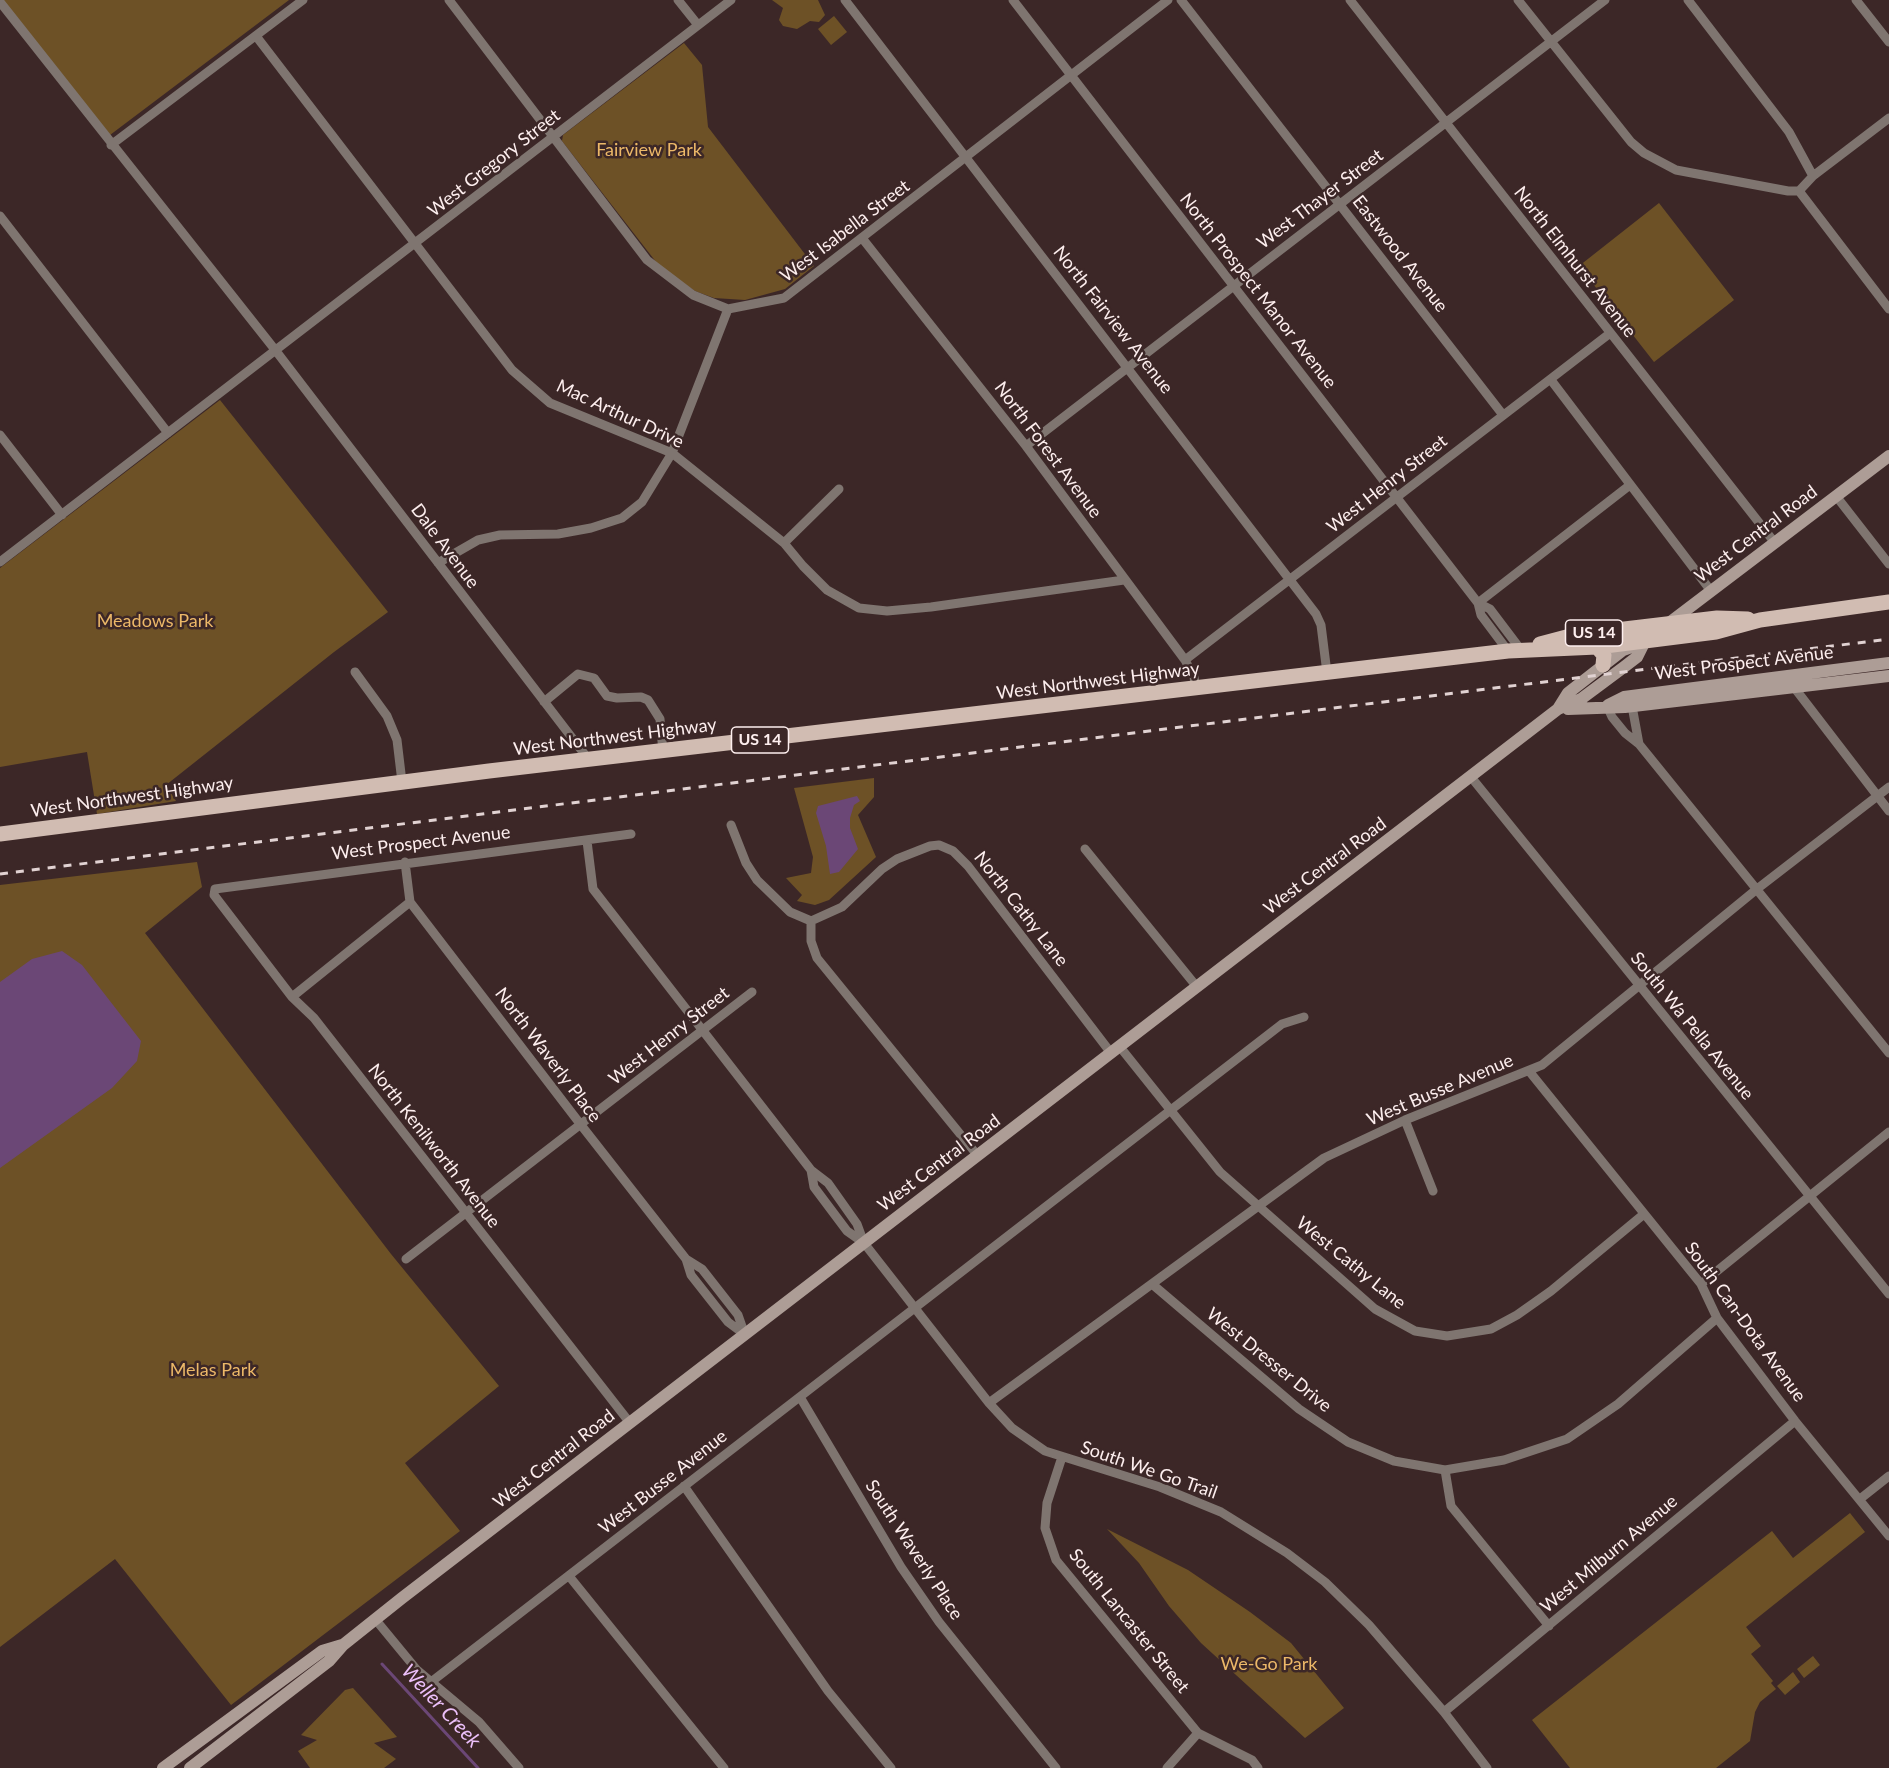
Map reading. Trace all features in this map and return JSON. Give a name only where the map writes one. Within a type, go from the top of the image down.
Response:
[{"type":"main road","name":"West Central Road","points":[[1558,709],[1568,693],[1603,665],[1623,650],[1645,641],[1889,456]]},
{"type":"main road","name":"West Northwest Highway","points":[[0,834],[402,782],[1515,650],[1597,647],[1716,632],[1760,620],[1889,602]]},
{"type":"main road","name":"West Northwest Highway","points":[[1515,650],[1574,635],[1717,618],[1760,620]]},
{"type":"main road","name":"West Central Road","points":[[190,1768],[329,1661],[343,1645],[375,1619],[1558,709],[1581,699],[1604,683],[1637,657],[1645,641]]},
{"type":"main road","points":[[1597,647],[1604,655],[1603,665]]},
{"type":"main road","name":"West Prospect Avenue","points":[[1558,709],[1607,706],[1787,675],[1889,663]]},
{"type":"main road","name":"West Prospect Avenue","points":[[1628,702],[1792,688],[1889,676]]},
{"type":"main road","points":[[1604,683],[1605,689],[1612,697],[1628,702]]},
{"type":"main road","name":"West Central Road","points":[[163,1768],[322,1651],[343,1645]]},
{"type":"street","points":[[111,145],[303,0]]},
{"type":"street","points":[[438,563],[478,540],[489,537],[527,533],[558,534],[591,528],[622,518],[642,501],[672,453],[728,309],[693,295],[647,260],[449,0]]},
{"type":"street","points":[[678,0],[698,25]]},
{"type":"street","name":"West Gregory Street","points":[[0,562],[416,245],[731,0]]},
{"type":"street","name":"North Fairview Avenue","points":[[845,0],[1129,366],[1319,619],[1327,673]]},
{"type":"street","name":"North Prospect Manor Avenue","points":[[1012,0],[1478,603],[1490,609],[1515,650]]},
{"type":"street","name":"West Isabella Street","points":[[728,309],[784,298],[1168,0]]},
{"type":"street","name":"Eastwood Avenue","points":[[1181,0],[1503,415]]},
{"type":"street","name":"North Elmhurst Avenue","points":[[1350,0],[1609,334],[1775,543]]},
{"type":"street","points":[[1518,0],[1620,130],[1644,153],[1676,170],[1788,191],[1799,190],[1813,176],[1889,118]]},
{"type":"street","name":"West Thayer Street","points":[[1026,446],[1605,0]]},
{"type":"street","points":[[1688,0],[1789,132],[1813,176]]},
{"type":"street","points":[[1856,0],[1889,42]]},
{"type":"street","name":"Dale Avenue","points":[[0,2],[276,351],[589,760]]},
{"type":"street","name":"Mac Arthur Drive","points":[[256,36],[512,370],[550,403],[672,453],[784,543],[803,566],[828,590],[859,608],[887,611],[930,608],[1124,580]]},
{"type":"street","points":[[1799,190],[1889,309]]},
{"type":"street","points":[[0,216],[168,433]]},
{"type":"street","name":"North Forest Avenue","points":[[862,238],[1026,446],[1185,660],[1192,671],[1196,689]]},
{"type":"street","name":"West Henry Street","points":[[1185,660],[1609,334]]},
{"type":"street","points":[[1551,380],[1711,591]]},
{"type":"street","points":[[0,435],[62,515]]},
{"type":"street","points":[[1478,603],[1630,485]]},
{"type":"street","points":[[784,543],[839,489]]},
{"type":"street","points":[[1836,496],[1889,564]]},
{"type":"street","points":[[355,672],[387,716],[397,740],[402,782]]},
{"type":"street","points":[[544,702],[578,674],[594,678],[607,696],[641,697],[648,700],[660,719],[663,752]]},
{"type":"street","points":[[1787,675],[1792,688],[1889,811]]},
{"type":"street","points":[[1628,702],[1639,744]]},
{"type":"street","points":[[1607,706],[1625,733],[1639,744],[1889,1053]]},
{"type":"street","name":"South Wa Pella Avenue","points":[[1471,777],[1889,1294]]},
{"type":"street","name":"West Busse Avenue","points":[[989,1403],[1324,1158],[1405,1120],[1542,1065],[1757,889],[1889,787]]},
{"type":"street","points":[[731,825],[746,863],[757,880],[790,912],[811,921],[811,941],[817,958],[978,1156]]},
{"type":"street","name":"West Prospect Avenue","points":[[215,889],[405,862],[631,834]]},
{"type":"street","points":[[587,841],[593,889],[811,1170],[828,1183],[857,1224],[864,1243]]},
{"type":"street","name":"North Cathy Lane","points":[[811,921],[842,907],[882,868],[897,859],[930,846],[939,845],[953,851],[968,866],[1115,1050],[1170,1110]]},
{"type":"street","points":[[1085,849],[1197,987]]},
{"type":"street","points":[[292,997],[410,902],[405,862]]},
{"type":"street","name":"North Kenilworth Avenue","points":[[215,889],[217,899],[292,997],[314,1018],[630,1424]]},
{"type":"street","name":"North Waverly Place","points":[[410,902],[580,1125],[686,1259],[691,1275],[728,1323],[745,1335]]},
{"type":"street","name":"West Henry Street","points":[[406,1259],[752,992]]},
{"type":"street","name":"West Busse Avenue","points":[[431,1682],[1282,1024],[1304,1017]]},
{"type":"street","name":"South Can-Dota Avenue","points":[[1529,1071],[1701,1284],[1717,1318],[1795,1421],[1889,1536]]},
{"type":"street","name":"West Cathy Lane","points":[[1170,1110],[1220,1172],[1256,1206],[1375,1309],[1415,1331],[1447,1336],[1491,1329],[1517,1315],[1644,1214]]},
{"type":"street","points":[[1405,1120],[1433,1191]]},
{"type":"street","points":[[1701,1284],[1889,1132]]},
{"type":"street","points":[[811,1170],[814,1187],[847,1231],[864,1243]]},
{"type":"street","name":"South We Go Trail","points":[[864,1243],[989,1403],[1012,1428],[1028,1441],[1062,1457],[1160,1487],[1221,1512],[1287,1553],[1325,1582],[1369,1625],[1444,1712],[1486,1768]]},
{"type":"street","name":"West Dresser Drive","points":[[1152,1284],[1299,1409],[1348,1442],[1394,1461],[1445,1470],[1504,1460],[1567,1439],[1618,1404],[1717,1318]]},
{"type":"street","name":"South Waverly Place","points":[[800,1397],[907,1576],[939,1622],[1056,1768]]},
{"type":"street","name":"West Milburn Avenue","points":[[1444,1712],[1795,1421]]},
{"type":"street","name":"South Lancaster Street","points":[[1062,1457],[1047,1503],[1045,1528],[1056,1560],[1198,1733],[1251,1761],[1258,1768]]},
{"type":"street","points":[[1445,1470],[1451,1506],[1549,1626]]},
{"type":"street","points":[[1860,1499],[1889,1476]]},
{"type":"street","points":[[684,1486],[828,1691],[891,1768]]},
{"type":"street","points":[[568,1576],[724,1768]]},
{"type":"street","points":[[375,1619],[417,1670],[479,1722],[519,1768]]},
{"type":"street","points":[[1167,1768],[1198,1733]]},
{"type":"green space","points":[[2,0],[289,0],[110,135]]},
{"type":"green space","points":[[772,0],[818,0],[825,15],[819,22],[810,21],[797,29],[783,26],[779,20],[783,8]]},
{"type":"green space","points":[[834,16],[847,32],[831,45],[818,29]]},
{"type":"green space","name":"Fairview Park","points":[[684,43],[702,65],[708,127],[814,266],[785,289],[745,300],[714,298],[695,291],[660,267],[562,141],[563,135]]},
{"type":"green space","points":[[1659,203],[1734,300],[1654,362],[1579,266]]},
{"type":"green space","name":"Meadows Park","points":[[220,400],[388,612],[166,785],[176,801],[97,814],[87,752],[0,767],[0,568]]},
{"type":"green space","points":[[874,778],[874,797],[858,815],[876,857],[829,900],[815,905],[797,901],[802,895],[786,878],[811,873],[813,857],[794,788]]},
{"type":"green space","name":"Melas Park","points":[[197,862],[202,887],[145,933],[391,1254],[499,1386],[405,1463],[460,1531],[231,1705],[115,1559],[0,1647],[0,885]]},
{"type":"green space","points":[[1850,1513],[1865,1532],[1746,1627],[1761,1646],[1751,1654],[1773,1681],[1771,1683],[1776,1689],[1760,1702],[1755,1712],[1750,1741],[1716,1768],[1570,1768],[1532,1720],[1772,1531],[1793,1558]]},
{"type":"green space","name":"We-Go Park","points":[[1107,1529],[1188,1570],[1250,1612],[1291,1643],[1344,1708],[1305,1738],[1201,1643],[1169,1606],[1139,1563]]},
{"type":"green space","points":[[1813,1656],[1820,1665],[1804,1678],[1797,1669]]},
{"type":"green space","points":[[1793,1672],[1800,1682],[1785,1695],[1777,1686]]},
{"type":"green space","points":[[353,1688],[397,1737],[374,1743],[396,1759],[384,1768],[310,1768],[298,1751],[317,1740],[301,1735],[345,1690]]},
{"type":"shaded area","points":[[857,796],[860,801],[854,805],[850,828],[858,849],[839,872],[830,874],[826,846],[816,813],[818,806]]},
{"type":"shaded area","points":[[62,951],[82,965],[141,1041],[137,1061],[112,1088],[0,1168],[0,982],[32,959]]},
{"type":"waterway","name":"Weller Creek","points":[[382,1664],[478,1768]]},
{"type":"railway","points":[[0,874],[1889,639]]}]
